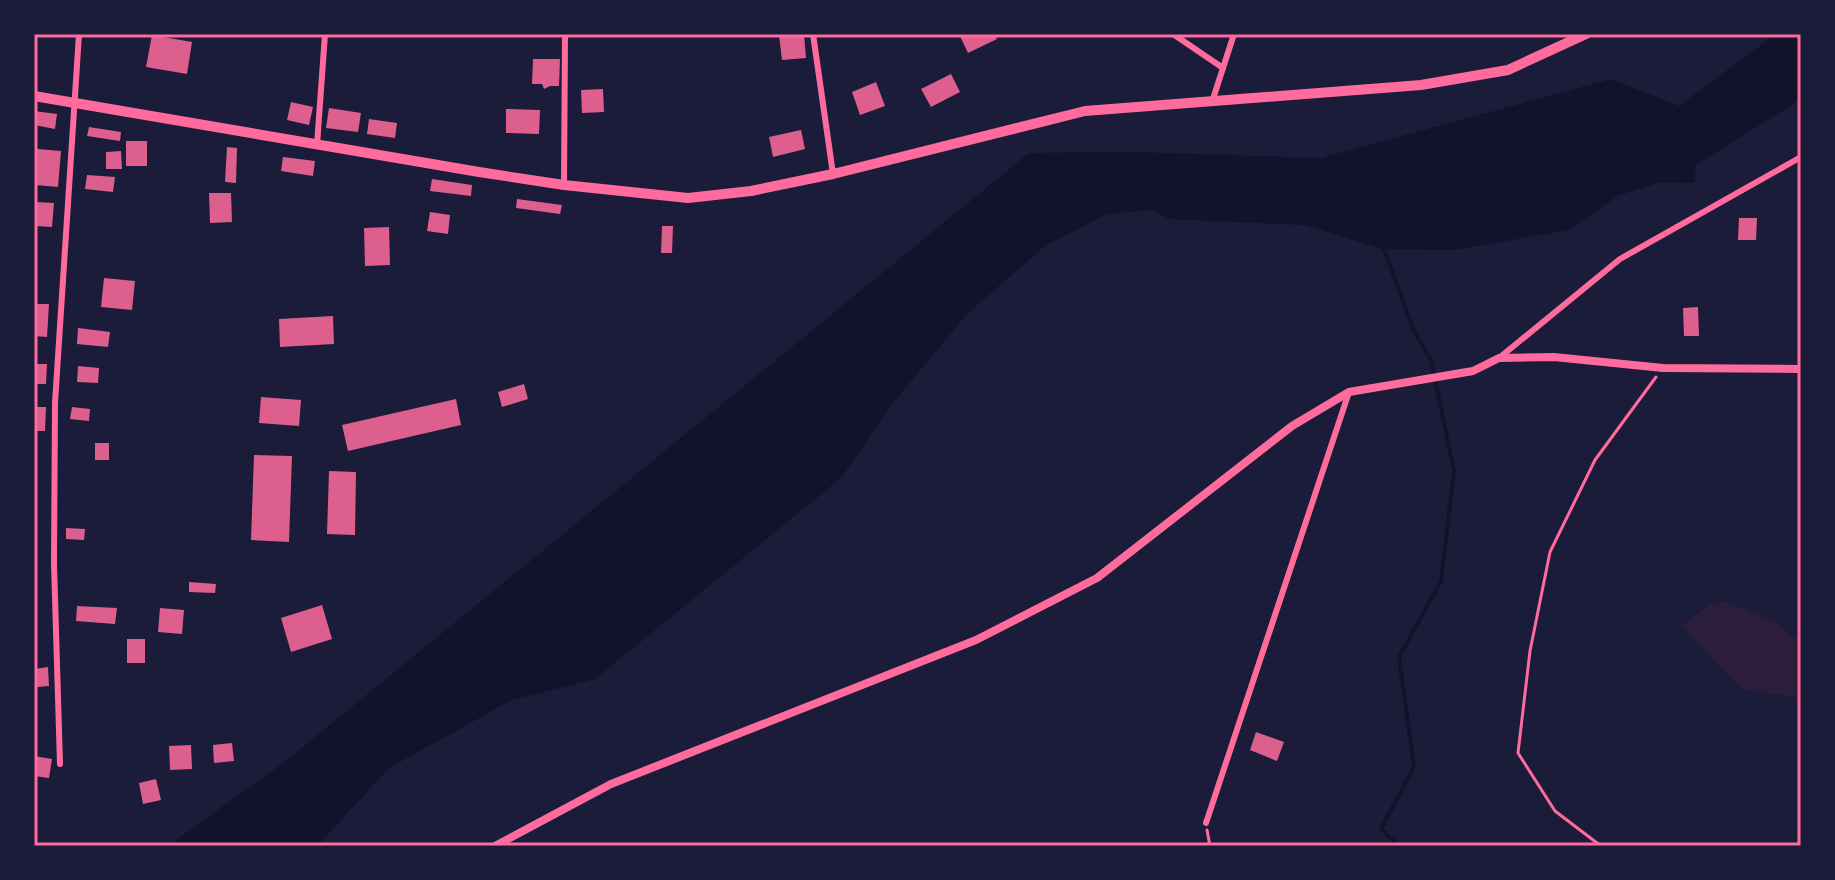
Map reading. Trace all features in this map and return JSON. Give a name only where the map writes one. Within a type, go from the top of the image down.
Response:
[{"type":"main road","points":[[34,96],[564,185],[688,198],[751,191],[833,174],[1085,111],[1421,85],[1508,70],[1586,34]]},
{"type":"street","points":[[60,764],[54,564],[55,403],[79,34]]},
{"type":"street","points":[[317,145],[325,34]]},
{"type":"street","points":[[564,185],[565,34]]},
{"type":"street","points":[[813,34],[833,174]]},
{"type":"street","points":[[1173,34],[1223,68]]},
{"type":"street","points":[[1212,102],[1234,34]]},
{"type":"street","points":[[495,846],[611,784],[976,640],[1097,578],[1292,426],[1349,392],[1473,371],[1499,358],[1620,259],[1801,157]]},
{"type":"street","points":[[1499,358],[1554,357],[1663,368],[1801,369]]},
{"type":"street","points":[[1206,823],[1349,392]]},
{"type":"path","points":[[1601,846],[1555,811],[1518,753],[1530,651],[1550,552],[1595,460],[1663,368]]},
{"type":"path","points":[[1206,823],[1210,846]]},
{"type":"shaded area","points":[[1776,34],[1801,34],[1801,99],[1696,165],[1694,183],[1661,182],[1617,196],[1570,230],[1453,250],[1382,249],[1305,225],[1169,219],[1151,210],[1107,214],[1045,246],[968,313],[893,403],[841,478],[595,679],[512,700],[389,768],[317,846],[168,846],[287,760],[1029,153],[1132,152],[1321,158],[1611,79],[1679,106]]},
{"type":"shaded area","points":[[1728,602],[1780,625],[1793,638],[1801,635],[1801,698],[1742,689],[1681,626],[1710,604]]},
{"type":"building","points":[[804,34],[806,58],[782,60],[779,35]]},
{"type":"building","points":[[959,34],[995,34],[997,39],[968,53]]},
{"type":"building","points":[[152,35],[192,42],[187,74],[146,67]]},
{"type":"building","points":[[533,59],[560,59],[559,86],[544,89],[542,84],[532,84]]},
{"type":"building","points":[[951,74],[960,92],[931,107],[921,89]]},
{"type":"building","points":[[876,82],[885,106],[860,115],[852,92]]},
{"type":"building","points":[[603,89],[604,112],[582,113],[581,90]]},
{"type":"building","points":[[291,102],[313,107],[309,125],[287,120]]},
{"type":"building","points":[[329,108],[361,113],[358,132],[326,128]]},
{"type":"building","points":[[506,109],[540,110],[539,134],[506,133]]},
{"type":"building","points":[[34,111],[57,114],[55,129],[34,125]]},
{"type":"building","points":[[369,119],[397,123],[395,138],[367,134]]},
{"type":"building","points":[[89,127],[121,132],[120,141],[87,136]]},
{"type":"building","points":[[801,130],[805,149],[773,157],[769,137]]},
{"type":"building","points":[[126,141],[147,141],[147,166],[126,166]]},
{"type":"building","points":[[227,147],[237,148],[236,183],[225,182]]},
{"type":"building","points":[[37,149],[61,151],[58,187],[35,185]]},
{"type":"building","points":[[121,151],[122,169],[106,169],[106,152]]},
{"type":"building","points":[[283,157],[315,161],[313,176],[281,171]]},
{"type":"building","points":[[87,175],[115,177],[113,192],[85,189]]},
{"type":"building","points":[[432,179],[472,185],[471,196],[430,191]]},
{"type":"building","points":[[209,193],[231,193],[232,222],[210,223]]},
{"type":"building","points":[[517,199],[562,205],[560,214],[516,208]]},
{"type":"building","points":[[36,202],[54,203],[52,227],[35,226]]},
{"type":"building","points":[[430,212],[450,215],[448,234],[427,231]]},
{"type":"building","points":[[1739,218],[1757,218],[1756,240],[1738,240]]},
{"type":"building","points":[[662,226],[673,226],[672,253],[661,253]]},
{"type":"building","points":[[389,227],[390,265],[365,266],[364,228]]},
{"type":"building","points":[[104,278],[135,281],[132,310],[101,307]]},
{"type":"building","points":[[34,304],[49,304],[47,337],[34,336]]},
{"type":"building","points":[[1698,307],[1699,336],[1684,336],[1683,308]]},
{"type":"building","points":[[333,316],[334,344],[280,347],[279,319]]},
{"type":"building","points":[[78,328],[110,332],[108,347],[77,344]]},
{"type":"building","points":[[34,364],[47,364],[46,384],[34,384]]},
{"type":"building","points":[[78,366],[99,368],[98,383],[77,382]]},
{"type":"building","points":[[524,384],[528,399],[502,407],[498,392]]},
{"type":"building","points":[[261,397],[301,400],[299,426],[259,423]]},
{"type":"building","points":[[456,399],[461,425],[348,451],[342,425]]},
{"type":"building","points":[[34,407],[46,407],[45,431],[34,431]]},
{"type":"building","points":[[72,407],[90,409],[89,421],[70,419]]},
{"type":"building","points":[[95,443],[109,443],[109,460],[95,460]]},
{"type":"building","points":[[254,455],[292,456],[289,542],[251,540]]},
{"type":"building","points":[[329,471],[356,472],[355,535],[327,534]]},
{"type":"building","points":[[66,528],[85,529],[84,540],[66,539]]},
{"type":"building","points":[[189,582],[216,584],[215,593],[189,592]]},
{"type":"building","points":[[322,605],[332,639],[291,652],[281,618]]},
{"type":"building","points":[[77,606],[117,608],[115,624],[76,621]]},
{"type":"building","points":[[160,608],[184,610],[182,634],[158,632]]},
{"type":"building","points":[[127,639],[145,639],[145,663],[127,663]]},
{"type":"building","points":[[48,667],[49,686],[37,687],[35,669]]},
{"type":"building","points":[[1256,732],[1284,742],[1277,761],[1250,750]]},
{"type":"building","points":[[232,743],[234,761],[214,763],[213,745]]},
{"type":"building","points":[[191,745],[192,769],[170,770],[169,746]]},
{"type":"building","points":[[34,756],[52,759],[49,778],[34,776]]},
{"type":"building","points":[[156,779],[161,800],[143,804],[139,783]]},
{"type":"waterway","points":[[1383,246],[1414,331],[1431,360],[1454,471],[1441,581],[1399,657],[1414,767],[1381,829],[1400,846]]}]
